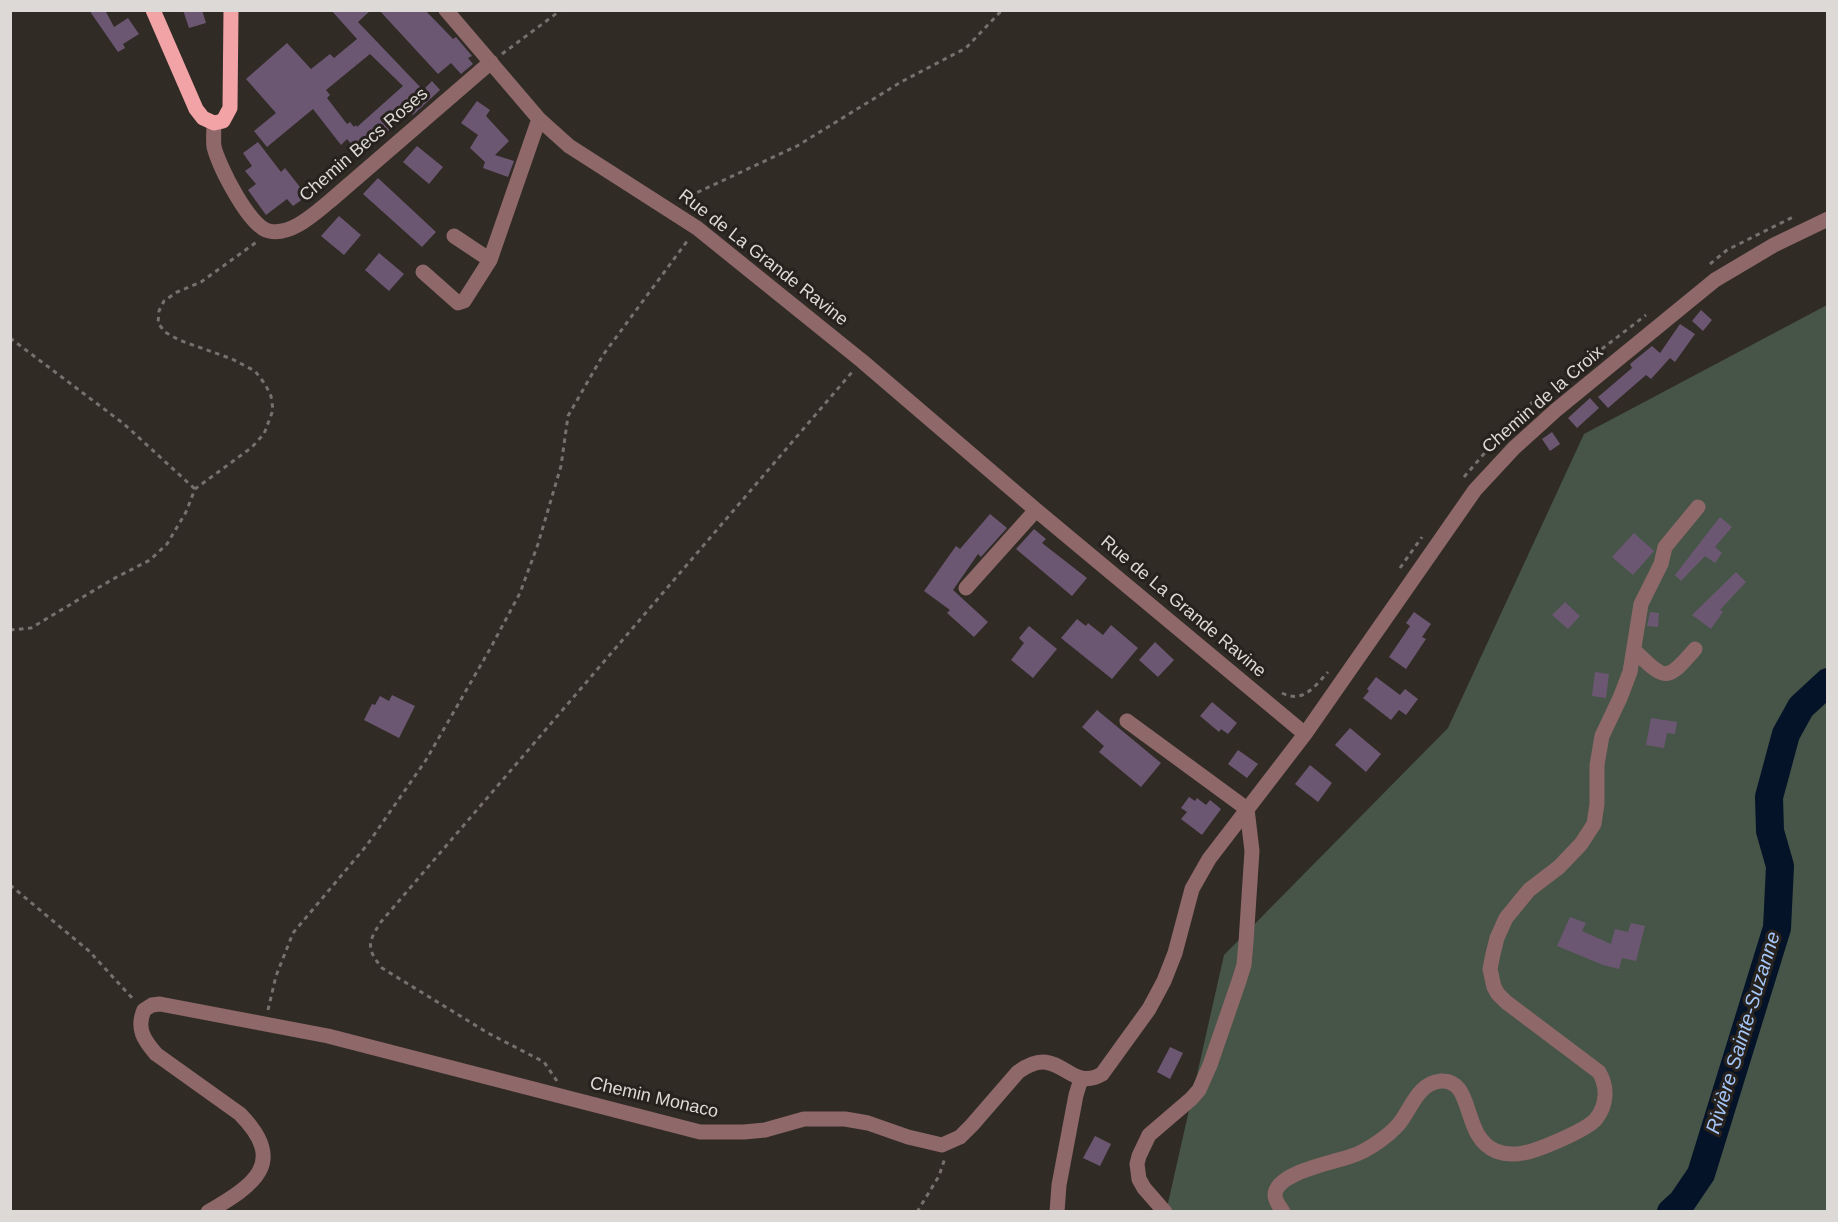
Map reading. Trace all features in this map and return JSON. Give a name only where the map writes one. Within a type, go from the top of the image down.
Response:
[{"type":"main road","points":[[153,10],[196,109],[203,118],[214,123],[223,121],[230,108],[231,10]]},
{"type":"street","name":"Rue de La Grande Ravine","points":[[446,10],[539,119],[569,146],[697,228],[862,361],[1036,510],[1305,734]]},
{"type":"street","name":"Chemin Becs Roses","points":[[270,232],[284,230],[306,221],[491,62]]},
{"type":"street","points":[[423,272],[458,303],[465,301],[490,260],[539,119]]},
{"type":"street","points":[[214,123],[214,148],[232,187],[251,220],[260,228],[270,232]]},
{"type":"street","name":"Chemin de la Croix","points":[[1305,734],[1475,490],[1514,448],[1556,410],[1715,280],[1774,245],[1827,219]]},
{"type":"street","points":[[454,236],[490,260]]},
{"type":"street","points":[[1283,1212],[1275,1195],[1282,1183],[1297,1173],[1357,1154],[1369,1147],[1399,1124],[1419,1093],[1430,1083],[1445,1081],[1459,1089],[1466,1101],[1469,1118],[1476,1135],[1485,1145],[1508,1154],[1521,1154],[1540,1149],[1596,1120],[1603,1106],[1606,1089],[1599,1072],[1506,1002],[1494,987],[1491,969],[1497,938],[1506,918],[1529,890],[1559,867],[1581,844],[1594,824],[1598,804],[1597,765],[1602,736],[1630,672],[1641,604],[1661,564],[1665,547],[1698,507]]},
{"type":"street","points":[[966,588],[1036,510]]},
{"type":"street","points":[[1634,651],[1656,671],[1670,674],[1695,649]]},
{"type":"street","points":[[1127,721],[1247,810],[1252,851],[1244,966],[1210,1065],[1199,1090],[1149,1135],[1139,1155],[1137,1164],[1139,1179],[1165,1212]]},
{"type":"street","points":[[942,1145],[960,1137],[1018,1072],[1028,1065],[1039,1061],[1050,1062],[1081,1079],[1092,1080],[1102,1074],[1149,1010],[1175,953],[1192,889],[1209,859],[1305,734]]},
{"type":"street","name":"Chemin Monaco","points":[[144,1010],[152,1005],[160,1004],[328,1036],[700,1132],[765,1130],[804,1119],[835,1119],[867,1123],[908,1137],[942,1145]]},
{"type":"street","points":[[144,1010],[140,1025],[141,1034],[156,1054],[240,1114],[252,1126],[261,1142],[264,1158],[260,1171],[241,1192],[208,1212]]},
{"type":"street","points":[[1057,1212],[1059,1185],[1081,1079]]},
{"type":"path","points":[[491,62],[561,10]]},
{"type":"path","points":[[666,207],[796,146],[901,82],[966,48],[1002,10]]},
{"type":"path","points":[[1708,265],[1727,250],[1800,214]]},
{"type":"path","points":[[265,1023],[276,976],[293,933],[367,845],[426,760],[520,593],[538,544],[561,466],[568,416],[603,355],[697,228]]},
{"type":"path","points":[[10,630],[31,628],[113,579],[150,560],[167,544],[186,512],[195,489],[251,448],[264,434],[273,411],[271,396],[255,370],[179,340],[165,332],[158,323],[159,311],[164,301],[177,292],[201,282],[270,232]]},
{"type":"path","points":[[1460,483],[1520,412],[1653,309]]},
{"type":"path","points":[[10,338],[124,424],[195,489]]},
{"type":"path","points":[[562,1097],[557,1080],[544,1062],[488,1034],[382,968],[369,948],[372,936],[388,914],[862,361]]},
{"type":"path","points":[[1394,576],[1427,530]]},
{"type":"path","points":[[1277,691],[1296,697],[1308,693],[1330,670]]},
{"type":"path","points":[[10,885],[89,951],[144,1010]]},
{"type":"path","points":[[917,1212],[939,1176],[946,1152],[942,1145]]},
{"type":"green space","points":[[1827,305],[1827,1211],[1166,1212],[1224,955],[1448,728],[1584,434]]},
{"type":"building","points":[[89,10],[105,10],[114,27],[128,18],[139,34],[123,44],[125,48],[118,52]]},
{"type":"building","points":[[183,10],[202,10],[206,23],[189,28]]},
{"type":"building","points":[[331,10],[371,10],[358,22],[423,90],[432,81],[440,90],[413,115],[410,112],[380,138],[375,133],[356,150],[347,139],[341,145],[313,109],[267,147],[254,131],[276,113],[246,79],[287,43],[311,69],[330,54],[334,58],[357,39]],"holes":[[[370,54],[403,86],[357,127],[350,122],[347,124],[327,98],[330,95],[326,90]]]},
{"type":"building","points":[[379,10],[425,10],[453,39],[456,37],[472,56],[468,58],[473,64],[461,74],[451,63],[438,74]]},
{"type":"building","points":[[477,101],[490,110],[486,116],[509,141],[495,155],[514,161],[508,177],[483,168],[485,162],[470,148],[478,135],[461,123]]},
{"type":"building","points":[[258,142],[281,172],[285,168],[307,196],[293,206],[287,199],[266,215],[248,190],[256,184],[245,171],[252,166],[243,153]]},
{"type":"building","points":[[417,146],[443,167],[429,184],[403,162]]},
{"type":"building","points":[[378,178],[436,232],[422,247],[363,194]]},
{"type":"building","points":[[339,216],[361,235],[344,255],[321,236]]},
{"type":"building","points":[[379,253],[404,274],[389,291],[365,270]]},
{"type":"building","points":[[1701,310],[1712,320],[1703,331],[1692,321]]},
{"type":"building","points":[[1680,324],[1695,334],[1675,362],[1670,358],[1651,379],[1646,375],[1608,408],[1598,397],[1632,368],[1630,364],[1652,346],[1660,353]]},
{"type":"building","points":[[1590,398],[1599,408],[1577,428],[1568,418]]},
{"type":"building","points":[[1552,432],[1560,444],[1550,451],[1542,439]]},
{"type":"building","points":[[990,514],[1007,528],[981,557],[978,554],[953,590],[988,622],[974,637],[947,613],[950,610],[924,591],[956,546],[960,549]]},
{"type":"building","points":[[1720,517],[1732,527],[1715,547],[1722,553],[1715,563],[1705,556],[1681,581],[1675,575]]},
{"type":"building","points":[[1034,529],[1046,539],[1042,543],[1087,578],[1072,596],[1016,549]]},
{"type":"building","points":[[1634,533],[1654,551],[1633,575],[1612,557]]},
{"type":"building","points":[[1736,572],[1746,582],[1720,610],[1723,612],[1711,629],[1692,615]]},
{"type":"building","points":[[1565,602],[1580,616],[1568,629],[1552,615]]},
{"type":"building","points":[[1414,612],[1431,624],[1422,637],[1426,639],[1406,669],[1389,657],[1410,626],[1406,623]]},
{"type":"building","points":[[1650,612],[1659,613],[1658,627],[1647,626]]},
{"type":"building","points":[[1077,619],[1086,626],[1088,623],[1103,635],[1111,625],[1138,648],[1112,679],[1061,638]]},
{"type":"building","points":[[1029,626],[1057,649],[1033,678],[1011,660],[1024,643],[1019,638]]},
{"type":"building","points":[[1155,642],[1174,660],[1158,677],[1139,660]]},
{"type":"building","points":[[1595,672],[1609,674],[1606,698],[1592,696]]},
{"type":"building","points":[[1376,677],[1400,695],[1405,689],[1418,699],[1406,715],[1399,710],[1391,720],[1363,698]]},
{"type":"building","points":[[392,695],[415,706],[399,738],[364,720],[372,704],[375,705],[380,696],[389,701]]},
{"type":"building","points":[[1212,702],[1237,723],[1228,734],[1221,729],[1219,732],[1200,716]]},
{"type":"building","points":[[1097,710],[1161,763],[1141,787],[1099,752],[1104,746],[1082,727]]},
{"type":"building","points":[[1651,718],[1677,722],[1675,734],[1667,733],[1664,748],[1646,745]]},
{"type":"building","points":[[1350,728],[1381,754],[1366,772],[1335,745]]},
{"type":"building","points":[[1238,750],[1258,764],[1247,778],[1228,764]]},
{"type":"building","points":[[1310,765],[1332,783],[1318,802],[1295,784]]},
{"type":"building","points":[[1189,797],[1195,801],[1197,798],[1206,805],[1210,800],[1221,809],[1202,835],[1181,819],[1187,812],[1181,808]]},
{"type":"building","points":[[1570,917],[1586,923],[1582,931],[1611,944],[1615,929],[1628,932],[1631,923],[1645,926],[1636,961],[1622,958],[1619,969],[1603,965],[1557,946]]},
{"type":"building","points":[[1170,1047],[1183,1053],[1170,1079],[1157,1072]]},
{"type":"building","points":[[1095,1136],[1111,1144],[1100,1166],[1083,1158]]},
{"type":"waterway","name":"Rivière Sainte-Suzanne","points":[[1671,1212],[1682,1202],[1701,1174],[1777,928],[1780,866],[1770,831],[1769,797],[1786,734],[1801,707],[1828,682]]}]
